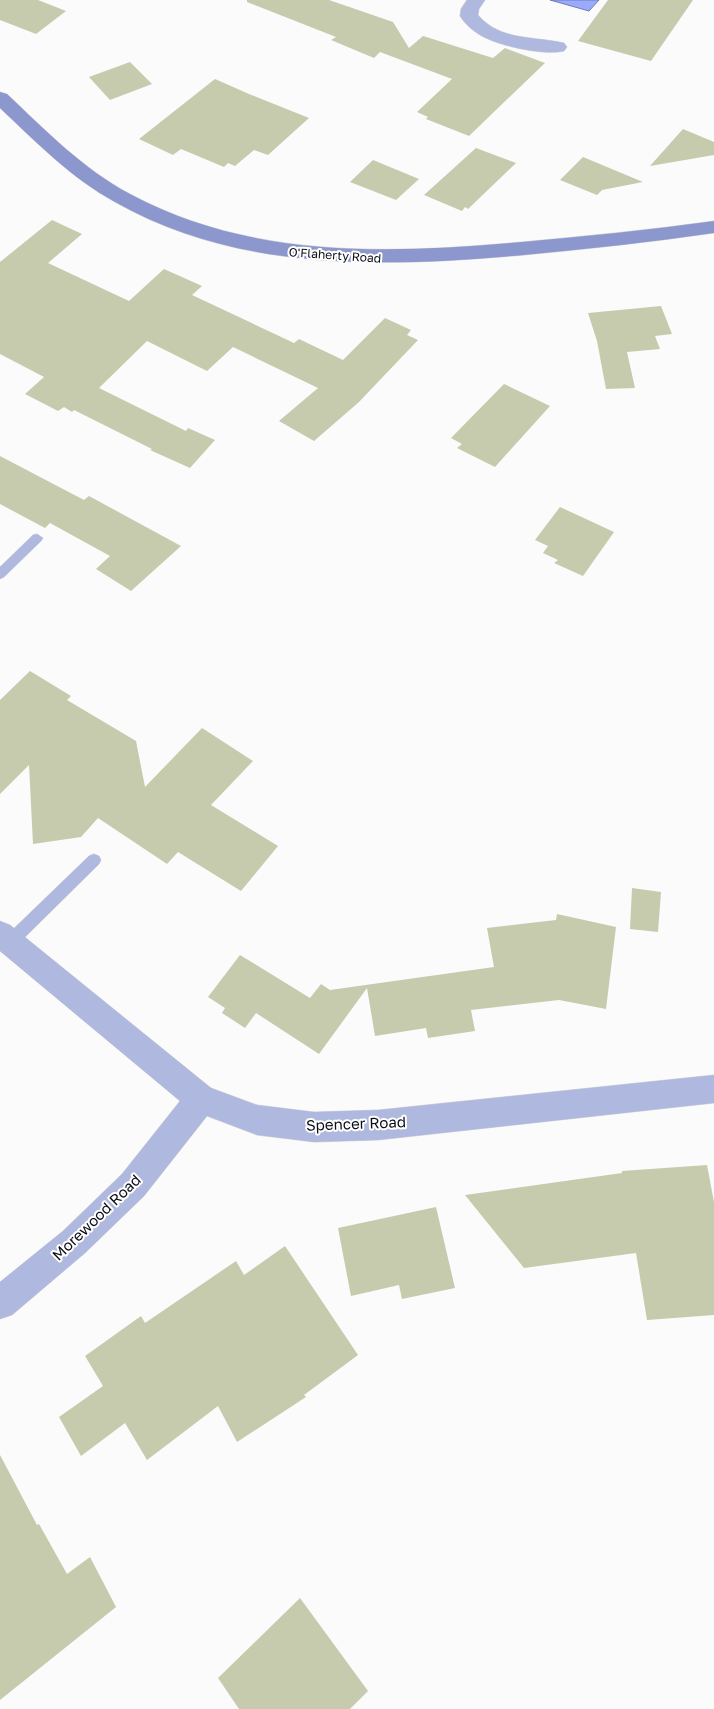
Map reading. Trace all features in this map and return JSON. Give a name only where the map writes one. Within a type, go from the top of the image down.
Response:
[{"type":"street","points":[[476,0],[470,9],[469,16],[480,28],[515,41],[558,47]]},
{"type":"street","name":"O'Flaherty Road","points":[[0,98],[76,167],[123,199],[200,232],[281,251],[372,259],[419,257],[643,238],[714,227]]},
{"type":"street","name":"Spencer Road","points":[[4,938],[201,1099],[257,1120],[314,1128],[378,1125],[714,1089]]},
{"type":"street","name":"Morewood Road","points":[[0,1303],[74,1242],[133,1185],[201,1099]]},
{"type":"lane","points":[[0,574],[37,538]]},
{"type":"lane","points":[[4,938],[94,860]]},
{"type":"water","points":[[550,0],[599,0],[589,11]]},
{"type":"building","points":[[0,0],[38,0],[66,11],[36,34],[0,20]]},
{"type":"building","points":[[247,0],[329,0],[393,22],[409,48],[423,36],[493,58],[505,48],[545,63],[469,136],[426,119],[428,117],[417,112],[452,79],[380,52],[374,58],[331,40],[336,37],[247,2]]},
{"type":"building","points":[[608,0],[693,0],[651,61],[578,41]]},
{"type":"building","points":[[130,62],[152,84],[110,100],[89,77]]},
{"type":"building","points":[[215,79],[309,118],[268,155],[254,150],[235,166],[228,163],[224,167],[181,149],[173,155],[139,139]]},
{"type":"building","points":[[683,129],[714,142],[714,155],[650,166]]},
{"type":"building","points":[[476,148],[516,163],[468,209],[465,207],[462,211],[424,195]]},
{"type":"building","points":[[583,157],[643,182],[602,190],[597,195],[560,180]]},
{"type":"building","points":[[373,160],[419,179],[396,200],[350,182]]},
{"type":"building","points":[[52,220],[82,234],[48,263],[129,301],[164,269],[202,286],[192,295],[294,343],[299,339],[343,360],[385,318],[411,330],[407,335],[418,340],[359,402],[314,441],[279,421],[318,388],[233,347],[207,371],[147,341],[99,388],[186,431],[188,428],[215,440],[190,468],[150,450],[152,449],[74,410],[72,412],[64,407],[58,411],[25,394],[44,377],[0,354],[0,262]]},
{"type":"building","points":[[661,306],[672,334],[655,336],[660,349],[627,352],[635,388],[606,389],[597,341],[588,313]]},
{"type":"building","points":[[504,384],[550,406],[495,467],[457,448],[462,444],[451,438]]},
{"type":"building","points":[[0,456],[84,500],[89,496],[181,546],[131,591],[96,569],[110,556],[50,523],[45,528],[0,504]]},
{"type":"building","points":[[560,507],[614,532],[583,576],[554,563],[558,560],[543,553],[548,546],[535,540]]},
{"type":"building","points":[[30,671],[71,696],[67,700],[136,741],[145,787],[202,728],[253,761],[211,805],[278,846],[241,891],[178,852],[167,864],[98,818],[81,837],[33,844],[29,765],[0,794],[0,700]]},
{"type":"building","points":[[632,888],[661,892],[658,932],[630,929]]},
{"type":"building","points":[[557,914],[616,927],[606,1009],[559,1000],[471,1010],[475,1031],[428,1038],[426,1028],[375,1036],[367,988],[319,1054],[256,1013],[245,1028],[222,1013],[225,1008],[208,997],[240,955],[310,998],[321,984],[330,990],[494,967],[487,928],[556,920]]},
{"type":"building","points":[[707,1165],[714,1202],[714,1315],[647,1320],[636,1253],[524,1268],[465,1195],[622,1173],[622,1171]]},
{"type":"building","points":[[436,1207],[455,1288],[402,1299],[399,1285],[351,1296],[338,1228]]},
{"type":"building","points":[[285,1246],[358,1355],[304,1395],[306,1397],[237,1442],[218,1406],[147,1460],[125,1423],[81,1456],[59,1417],[103,1386],[85,1356],[141,1316],[145,1323],[236,1261],[244,1275]]},
{"type":"building","points":[[0,1455],[37,1525],[39,1524],[67,1574],[90,1557],[116,1607],[0,1700]]},
{"type":"building","points":[[300,1598],[368,1691],[350,1709],[239,1709],[218,1678]]}]
